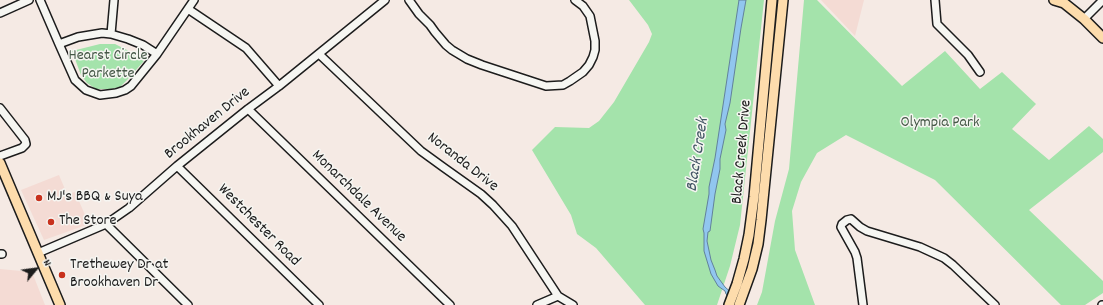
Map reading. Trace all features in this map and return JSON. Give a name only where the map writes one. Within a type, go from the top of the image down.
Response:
[{"type":"main road","name":"Black Creek Drive","points":[[729,305],[737,284],[749,235],[754,197],[772,0]]},
{"type":"main road","name":"Black Creek Drive","points":[[740,305],[758,244],[783,0]]},
{"type":"main road","points":[[1054,0],[1064,2],[1103,38]]},
{"type":"main road","points":[[0,163],[60,305]]},
{"type":"street","points":[[0,13],[29,0]]},
{"type":"street","points":[[40,0],[75,80],[86,90],[100,95],[116,93],[132,86],[157,54],[194,0]]},
{"type":"street","points":[[111,34],[114,0]]},
{"type":"street","name":"Brookhaven Drive","points":[[38,253],[106,224],[129,208],[177,166],[385,0]]},
{"type":"street","points":[[409,0],[446,45],[459,55],[482,65],[546,86],[563,85],[570,81],[583,72],[593,57],[595,42],[590,16],[583,6],[575,0]]},
{"type":"street","points":[[935,0],[937,24],[968,55],[980,72]]},
{"type":"street","points":[[1084,19],[1103,0]]},
{"type":"street","points":[[188,8],[246,48],[279,86]]},
{"type":"street","points":[[59,44],[78,37],[102,33],[128,39],[157,54]]},
{"type":"street","name":"Noranda Drive","points":[[319,54],[421,151],[481,194],[493,205],[512,226],[558,296],[573,305]]},
{"type":"street","points":[[0,108],[25,140],[26,144],[22,148],[0,156]]},
{"type":"street","name":"Monarchdale Avenue","points":[[248,109],[450,305]]},
{"type":"street","name":"Westchester Road","points":[[177,166],[319,305]]},
{"type":"street","points":[[863,305],[858,258],[841,227],[842,224],[851,219],[867,231],[920,247],[944,258],[995,305]]},
{"type":"street","points":[[106,224],[188,305]]},
{"type":"street","points":[[537,305],[558,296]]},
{"type":"shaded area","points":[[821,0],[864,0],[855,36]]},
{"type":"shaded area","points":[[59,175],[67,194],[75,192],[89,224],[44,240],[21,190]]},
{"type":"shaded area","points":[[0,269],[32,272],[45,305],[0,305]]},
{"type":"green space","points":[[629,0],[764,0],[740,225],[730,266],[717,305],[645,305],[596,248],[577,234],[571,215],[532,150],[555,127],[589,128],[599,121],[614,102],[649,42],[652,34],[648,25]]},
{"type":"green space","name":"Olympia Park","points":[[804,0],[817,0],[902,86],[945,51],[980,89],[1002,72],[1036,104],[1012,129],[1049,160],[1089,126],[1103,139],[1103,152],[1029,210],[1103,281],[1103,293],[1085,305],[1061,305],[935,180],[846,135],[817,153],[801,182],[792,211],[795,250],[815,305],[757,305],[762,292],[775,221],[789,169]]},
{"type":"green space","name":"Hearst Circle Parkette","points":[[100,44],[115,44],[144,61],[120,87],[96,89],[87,83],[81,75],[72,51]]},
{"type":"water","points":[[739,0],[746,0],[730,103],[725,124],[726,130],[720,159],[720,169],[710,231],[708,232],[707,241],[711,260],[717,276],[725,287],[745,305],[738,305],[718,286],[711,274],[704,251],[703,229]]},
{"type":"place","name":"MJ's BBQ & Suya","points":[[39,198]]},
{"type":"place","name":"The Store","points":[[51,222]]},
{"type":"place","name":"Trethewey Dr at Brookhaven Dr","points":[[62,275]]},
{"type":"water label","name":"Black Creek","points":[[699,155]]}]
